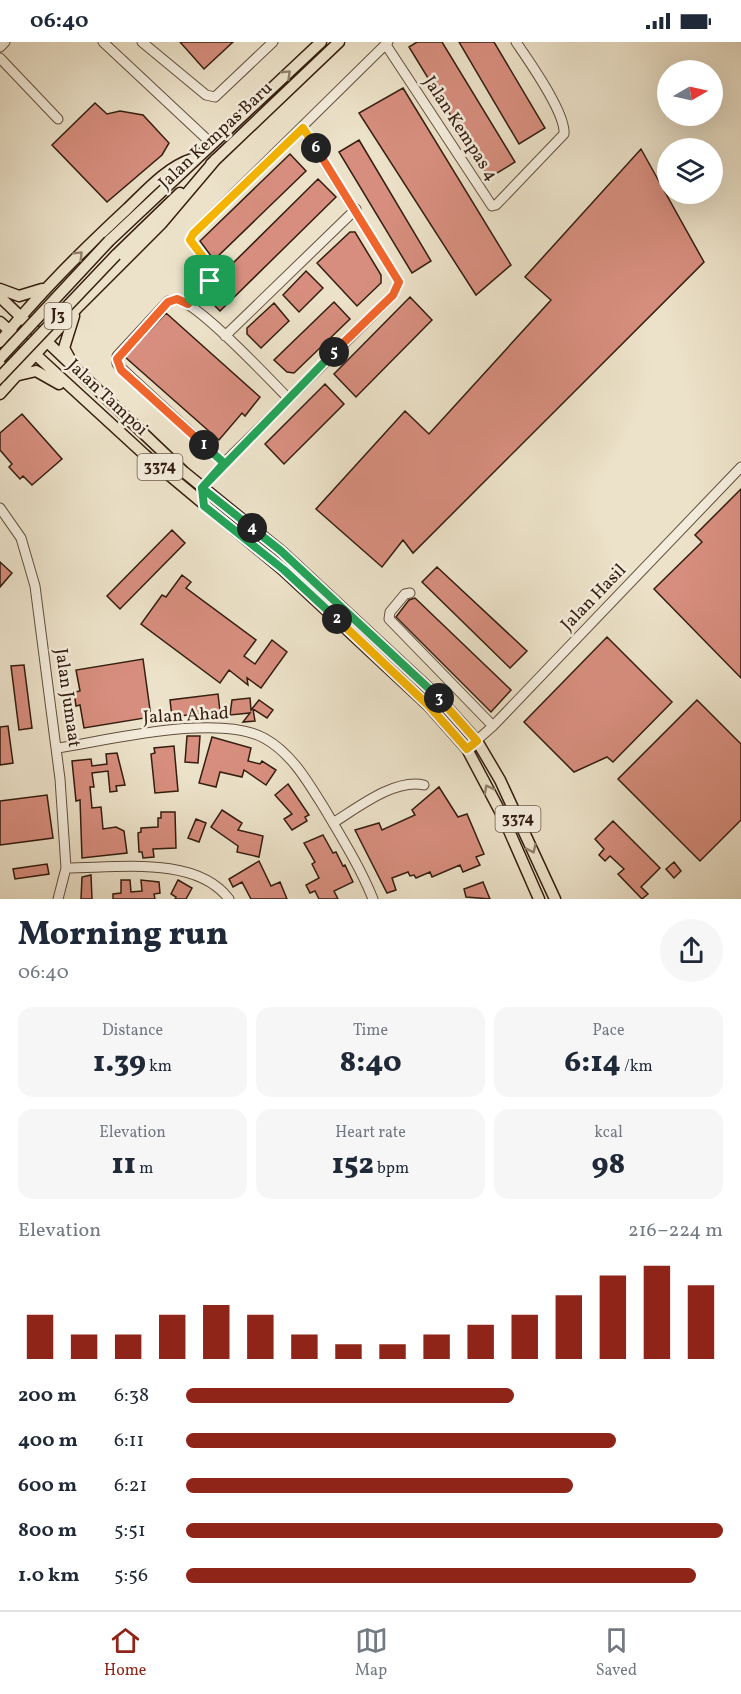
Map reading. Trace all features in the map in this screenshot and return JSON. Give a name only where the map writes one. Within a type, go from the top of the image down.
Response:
[{"type":"main road","name":"Jalan Kempas Baru","points":[[0,358],[109,241],[321,42]]},
{"type":"main road","name":"Jalan Kempas Baru","points":[[0,377],[116,255],[339,42]]},
{"type":"main road","points":[[0,342],[37,297],[144,193],[171,170],[198,158]]},
{"type":"main road","points":[[0,394],[78,307],[161,224],[216,159]]},
{"type":"main road","points":[[0,289],[11,294],[26,296],[54,280]]},
{"type":"main road","name":"Jalan Tampoi","points":[[0,297],[202,488],[281,551],[438,697],[477,741],[500,780],[555,899]]},
{"type":"main road","points":[[37,297],[38,311],[43,323],[49,326],[62,325]]},
{"type":"main road","points":[[78,307],[64,348],[67,355],[101,392]]},
{"type":"main road","name":"Jalan Tampoi","points":[[0,322],[204,506],[284,570],[429,706],[467,749],[503,817],[539,899]]},
{"type":"main road","points":[[0,352],[13,360],[16,377]]},
{"type":"main road","points":[[16,377],[36,371],[52,378],[90,411],[116,428]]},
{"type":"street","points":[[0,46],[5,42]]},
{"type":"street","points":[[103,42],[212,144]]},
{"type":"street","points":[[142,42],[206,95],[215,97],[273,42]]},
{"type":"street","name":"Jalan Kempas 4","points":[[387,43],[492,206],[496,205],[564,134],[565,125],[559,112],[516,42]]},
{"type":"street","points":[[188,304],[216,274],[193,246],[190,240],[193,234],[387,43]]},
{"type":"street","points":[[0,58],[58,119]]},
{"type":"street","points":[[204,506],[202,488],[288,398],[393,295],[399,282],[356,209],[303,128]]},
{"type":"street","points":[[225,336],[356,209]]},
{"type":"street","points":[[224,463],[117,364],[117,356],[168,302],[177,299],[188,304],[225,336],[288,398]]},
{"type":"street","name":"Jalan Hasil","points":[[467,749],[493,726],[741,467]]},
{"type":"street","name":"Jalan Jumaat","points":[[0,508],[21,538],[30,561],[58,748],[66,868],[58,899]]},
{"type":"street","points":[[410,593],[405,594],[390,612],[389,618],[493,726]]},
{"type":"street","name":"Jalan Ahad","points":[[58,748],[189,729],[229,728],[248,731],[279,748],[294,763],[361,868],[373,899]]},
{"type":"street","points":[[333,823],[377,796],[406,784],[424,785]]},
{"type":"street","points":[[66,868],[182,870],[210,880],[229,899]]},
{"type":"building","points":[[180,42],[233,42],[204,69]]},
{"type":"building","points":[[417,42],[442,42],[515,162],[489,178],[409,47]]},
{"type":"building","points":[[459,42],[494,42],[545,128],[519,144]]},
{"type":"building","points":[[403,88],[511,265],[476,295],[359,113]]},
{"type":"building","points":[[95,103],[107,114],[120,111],[143,115],[169,143],[162,155],[107,202],[52,145]]},
{"type":"building","points":[[359,140],[431,261],[412,273],[339,152]]},
{"type":"building","points":[[641,149],[657,178],[657,204],[672,204],[704,262],[413,553],[403,540],[382,567],[316,509],[405,411],[429,434],[551,300],[525,277]]},
{"type":"building","points":[[290,154],[306,171],[214,260],[200,241]]},
{"type":"building","points":[[318,179],[336,197],[220,311],[205,296],[221,279],[223,273]]},
{"type":"building","points":[[350,232],[355,232],[381,275],[381,283],[357,306],[317,263]]},
{"type":"building","points":[[306,271],[323,288],[299,312],[283,295]]},
{"type":"building","points":[[410,297],[432,320],[356,397],[334,374]]},
{"type":"building","points":[[334,302],[350,319],[294,373],[287,372],[274,360]]},
{"type":"building","points":[[274,303],[289,321],[261,348],[247,334],[247,328]]},
{"type":"building","points":[[166,313],[260,397],[245,416],[242,413],[219,440],[125,357]]},
{"type":"building","points":[[325,384],[344,404],[284,464],[265,444]]},
{"type":"building","points":[[22,414],[62,459],[32,485],[23,476],[20,479],[9,467],[12,464],[0,450],[0,433]]},
{"type":"building","points":[[741,489],[741,678],[654,589],[702,542],[695,535]]},
{"type":"building","points":[[172,530],[185,543],[120,609],[107,596]]},
{"type":"building","points":[[0,562],[12,573],[0,587]]},
{"type":"building","points":[[437,567],[527,651],[510,668],[422,582]]},
{"type":"building","points":[[182,575],[191,582],[186,588],[256,640],[244,656],[255,664],[272,640],[287,652],[261,688],[247,678],[248,685],[229,670],[220,683],[141,624],[162,595],[166,597]]},
{"type":"building","points":[[415,598],[511,690],[491,712],[396,617],[409,600]]},
{"type":"building","points":[[607,637],[672,702],[613,762],[607,757],[574,772],[524,722]]},
{"type":"building","points":[[143,659],[151,717],[84,728],[80,705],[76,706],[74,692],[80,691],[76,670]]},
{"type":"building","points":[[24,665],[32,728],[19,730],[11,666]]},
{"type":"building","points":[[218,694],[220,711],[172,717],[170,700]]},
{"type":"building","points":[[250,698],[251,710],[259,700],[273,710],[267,718],[253,709],[255,721],[243,722],[250,713],[230,715],[232,700]]},
{"type":"building","points":[[697,700],[741,744],[741,820],[700,861],[618,779]]},
{"type":"building","points":[[8,726],[13,763],[0,765],[0,727]]},
{"type":"building","points":[[187,736],[200,736],[198,763],[185,762]]},
{"type":"building","points":[[212,737],[251,748],[248,761],[260,764],[262,761],[276,770],[266,785],[244,770],[242,777],[220,772],[216,787],[199,783]]},
{"type":"building","points":[[174,746],[178,791],[155,793],[151,754],[155,753],[154,748]]},
{"type":"building","points":[[117,753],[125,785],[116,786],[117,791],[110,792],[108,771],[92,773],[94,787],[90,787],[92,808],[101,807],[103,829],[116,827],[124,831],[127,853],[82,858],[80,800],[76,801],[72,761],[91,759],[92,766],[107,764],[106,754]]},
{"type":"building","points":[[288,784],[309,815],[305,817],[307,821],[292,830],[284,819],[292,814],[275,795]]},
{"type":"building","points":[[439,787],[458,817],[467,814],[484,854],[476,857],[480,865],[463,872],[460,865],[432,877],[430,872],[416,878],[414,875],[410,876],[408,872],[392,878],[396,890],[387,893],[355,830],[379,823],[382,830],[415,815],[412,810]]},
{"type":"building","points":[[47,795],[53,838],[0,845],[0,801]]},
{"type":"building","points":[[222,810],[242,823],[238,830],[263,836],[259,857],[237,852],[238,846],[211,827]]},
{"type":"building","points":[[161,812],[175,812],[176,848],[153,849],[154,857],[143,858],[142,852],[139,852],[138,833],[141,832],[141,828],[158,827]]},
{"type":"building","points":[[196,819],[206,823],[199,842],[188,838]]},
{"type":"building","points":[[613,821],[660,868],[641,887],[648,894],[642,899],[618,874],[624,869],[610,856],[605,861],[599,855],[604,849],[595,839]]},
{"type":"building","points":[[323,835],[333,853],[336,852],[343,866],[345,865],[353,882],[334,891],[338,899],[319,899],[315,891],[310,893],[306,885],[319,878],[312,864],[315,862],[304,843]]},
{"type":"building","points":[[259,861],[271,886],[280,882],[287,899],[251,899],[242,882],[233,887],[229,879]]},
{"type":"building","points":[[674,862],[681,871],[674,878],[666,869]]},
{"type":"building","points":[[47,864],[49,874],[15,879],[13,869]]},
{"type":"building","points":[[91,875],[92,899],[81,899],[82,877]]},
{"type":"building","points":[[121,880],[130,880],[131,892],[142,891],[141,880],[159,882],[160,893],[154,894],[155,899],[113,899],[113,894],[121,893]]},
{"type":"building","points":[[178,880],[192,888],[186,899],[175,899],[176,897],[171,894]]},
{"type":"building","points":[[483,882],[490,899],[466,897],[464,889]]},
{"type":"route","points":[[210,281],[188,304],[177,299],[168,302],[117,356],[117,364],[224,463],[202,488],[201,497],[204,506],[284,570],[429,706],[467,749],[477,741],[438,697],[281,551],[202,488],[288,398],[393,295],[399,282],[356,209],[327,168],[303,128],[193,234],[190,240],[193,246],[216,274],[210,281]]}]
